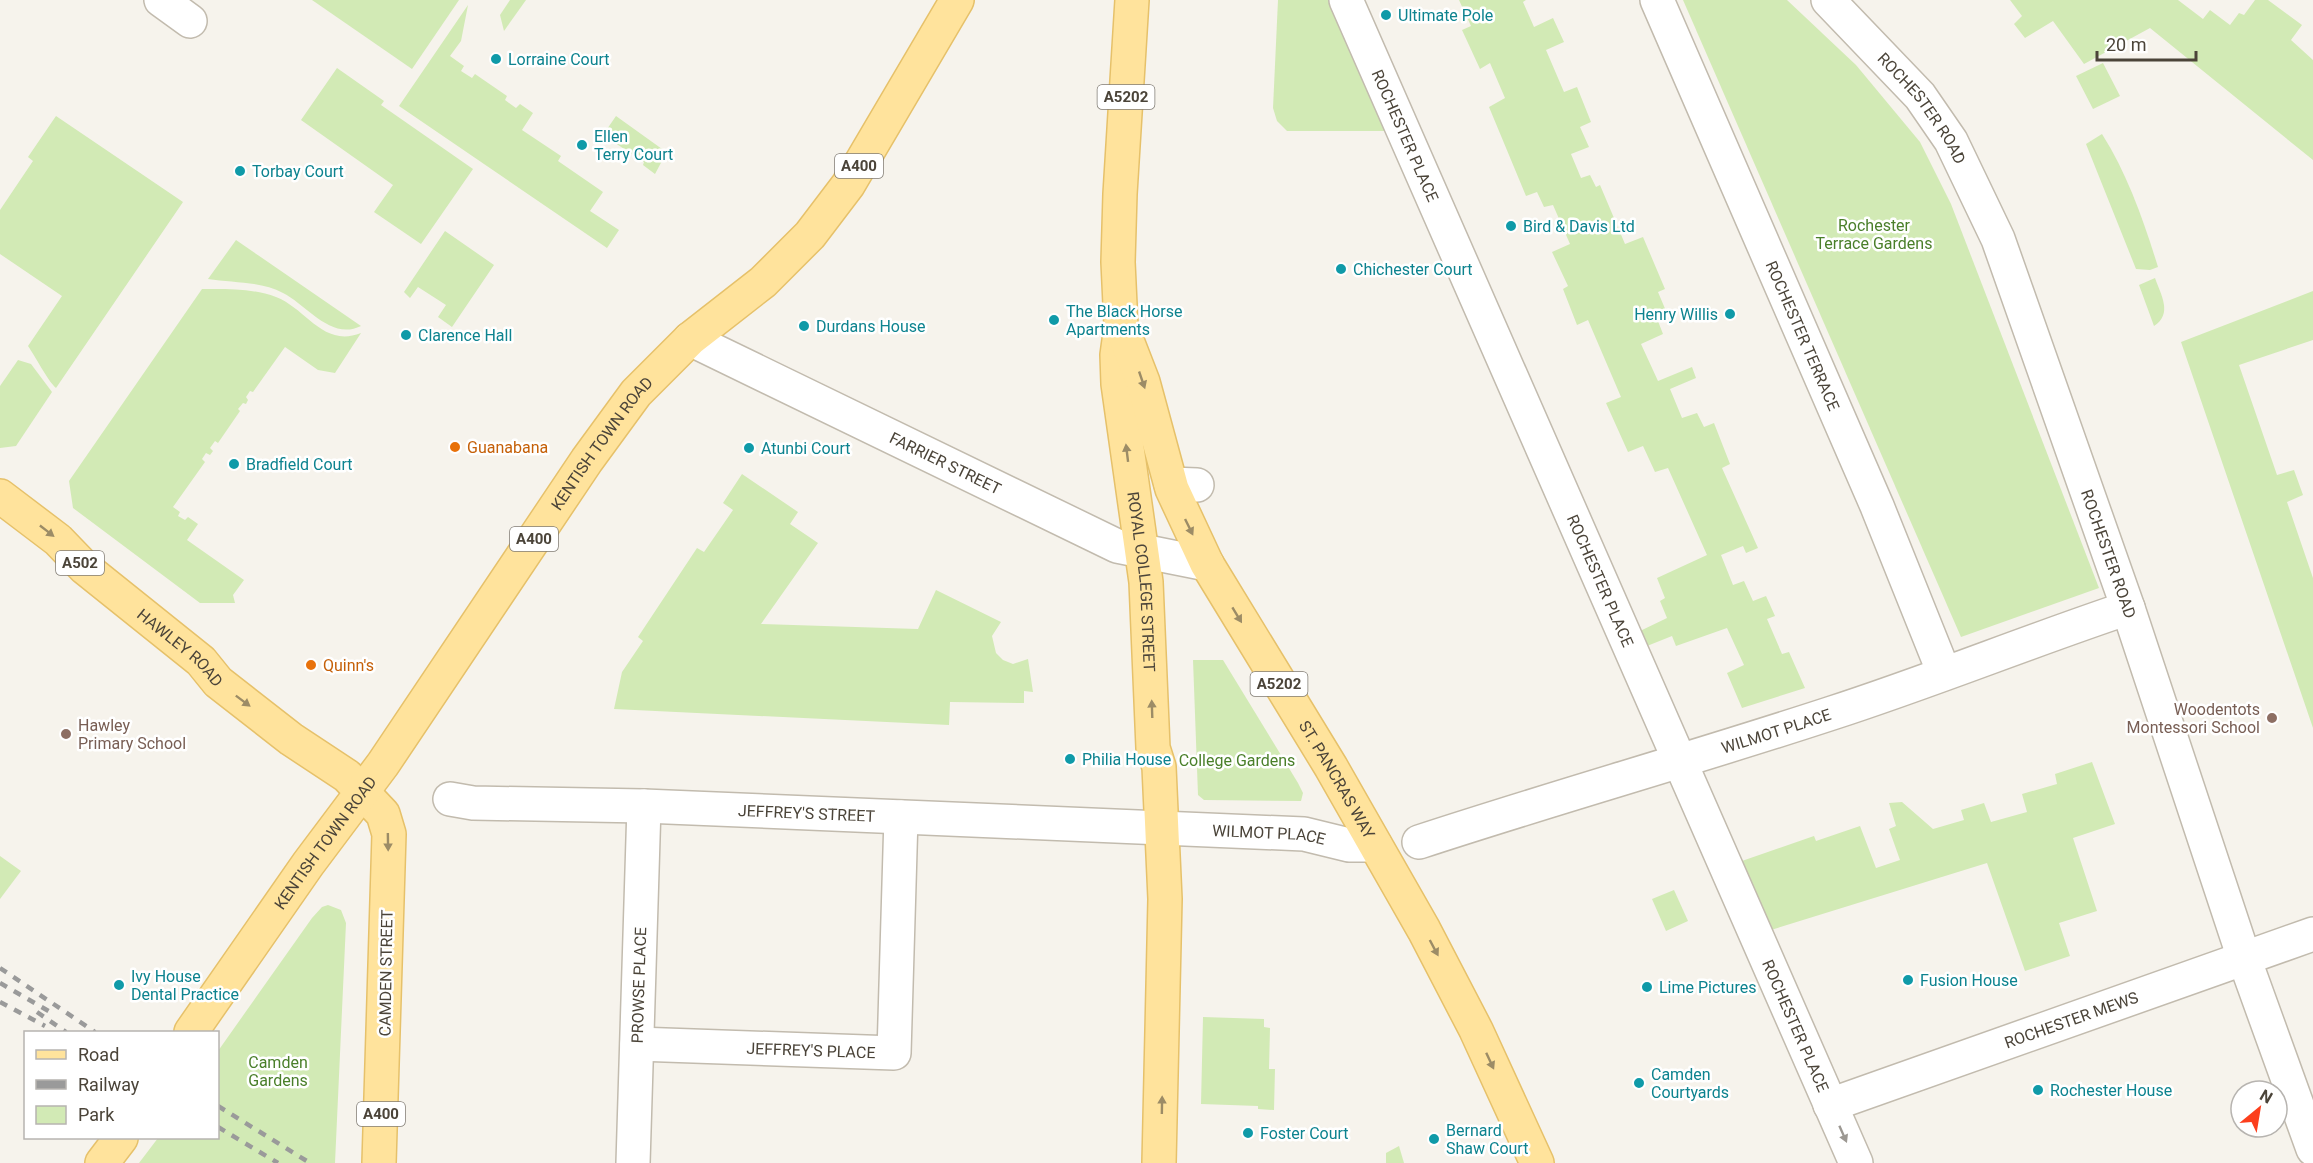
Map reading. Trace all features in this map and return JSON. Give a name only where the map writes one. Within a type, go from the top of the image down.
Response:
[{"type":"main road","name":"KENTISH TOWN ROAD","points":[[192,1031],[308,864],[363,791],[594,450],[636,393],[690,339],[763,282],[810,235],[848,185],[957,0]]},
{"type":"main road","name":"ROYAL COLLEGE STREET","points":[[1132,0],[1120,194],[1118,262],[1121,326],[1117,355],[1118,384],[1148,606],[1153,748],[1159,767],[1165,911],[1159,1163]]},
{"type":"main road","name":"ST. PANCRAS WAY","points":[[1121,326],[1184,485],[1180,510],[1207,564],[1375,844],[1476,1029],[1537,1163]]},
{"type":"main road","name":"HAWLEY ROAD","points":[[0,496],[58,540],[85,568],[201,661],[218,682],[291,739],[347,776],[363,791]]},
{"type":"main road","name":"CAMDEN STREET","points":[[363,791],[383,814],[389,834],[379,1163]]},
{"type":"main road","points":[[102,1163],[120,1139]]},
{"type":"street","points":[[161,0],[190,21]]},
{"type":"street","name":"ROCHESTER PLACE","points":[[1346,0],[1856,1163]]},
{"type":"street","name":"ROCHESTER TERRACE","points":[[1657,0],[1872,495],[1944,673]]},
{"type":"street","name":"ROCHESTER ROAD","points":[[1828,0],[1920,96],[1951,141],[1998,238],[2128,608],[2244,958],[2313,1149]]},
{"type":"street","name":"FARRIER STREET","points":[[690,339],[1112,543],[1142,552],[1207,564]]},
{"type":"street","name":"WILMOT PLACE","points":[[1419,842],[1626,776],[1681,763],[1836,712],[2128,608]]},
{"type":"street","name":"JEFFREY'S STREET","points":[[450,799],[473,802],[644,806],[1162,828]]},
{"type":"street","name":"PROWSE PLACE","points":[[633,1163],[644,806]]},
{"type":"street","name":"JEFFREY'S PLACE","points":[[638,1044],[894,1053],[901,818]]},
{"type":"street","name":"WILMOT PLACE","points":[[1162,828],[1304,834],[1349,845],[1375,844]]},
{"type":"street","name":"ROCHESTER MEWS","points":[[1830,1105],[2313,934]]},
{"type":"green space","points":[[312,0],[459,0],[412,69]]},
{"type":"green space","points":[[510,0],[526,0],[504,31],[500,15]]},
{"type":"green space","points":[[1278,0],[1329,0],[1387,131],[1287,131],[1277,121],[1273,108]]},
{"type":"green space","points":[[1459,0],[1526,0],[1523,2],[1534,27],[1553,18],[1564,42],[1546,50],[1564,92],[1577,87],[1591,122],[1580,127],[1589,147],[1571,154],[1581,178],[1590,175],[1596,187],[1600,185],[1625,244],[1643,237],[1665,289],[1658,292],[1666,311],[1656,316],[1663,334],[1641,344],[1658,381],[1692,367],[1696,378],[1670,389],[1682,418],[1697,413],[1704,427],[1714,423],[1730,464],[1722,468],[1758,548],[1746,553],[1743,546],[1721,555],[1733,585],[1744,581],[1753,601],[1766,596],[1775,616],[1767,619],[1782,654],[1789,652],[1805,688],[1742,708],[1727,673],[1744,665],[1727,628],[1676,646],[1672,636],[1647,646],[1640,631],[1667,618],[1660,601],[1665,598],[1657,578],[1707,555],[1668,468],[1655,472],[1643,446],[1628,452],[1606,403],[1621,397],[1588,320],[1577,325],[1563,289],[1568,286],[1552,252],[1570,244],[1553,205],[1544,207],[1537,192],[1526,196],[1489,107],[1505,98],[1490,63],[1480,69],[1462,30],[1471,26]]},
{"type":"green space","name":"Rochester Terrace Gardens","points":[[1683,0],[1787,0],[1856,65],[1920,142],[1951,204],[2099,588],[1961,637]]},
{"type":"green space","points":[[2010,0],[2178,0],[2203,19],[2210,10],[2230,25],[2239,13],[2244,15],[2255,0],[2268,0],[2302,25],[2291,40],[2313,60],[2313,160],[2150,28],[2084,64],[2053,21],[2025,38],[2014,24],[2022,16]]},
{"type":"green space","points":[[468,5],[461,41],[450,56],[464,66],[461,71],[472,78],[475,74],[507,96],[505,100],[516,108],[520,104],[533,113],[522,130],[561,156],[558,161],[603,192],[590,211],[619,230],[607,248],[399,106]]},
{"type":"green space","points":[[2103,63],[2120,96],[2093,109],[2076,76]]},
{"type":"green space","points":[[337,68],[384,101],[381,105],[473,169],[421,244],[374,212],[393,185],[301,120]]},
{"type":"green space","points":[[56,116],[183,202],[56,388],[28,346],[62,296],[0,254],[0,210],[33,161],[28,157]]},
{"type":"green space","points":[[616,116],[662,149],[663,159],[655,174],[643,165],[644,162],[603,135]]},
{"type":"green space","points":[[2102,134],[2127,182],[2158,267],[2150,270],[2136,269],[2086,144]]},
{"type":"green space","points":[[445,231],[494,265],[452,327],[438,317],[446,305],[418,287],[410,298],[404,292]]},
{"type":"green space","points":[[236,240],[361,326],[340,329],[329,325],[292,298],[265,286],[208,279]]},
{"type":"green space","points":[[2155,278],[2164,310],[2160,321],[2154,326],[2139,285]]},
{"type":"green space","points":[[202,289],[239,290],[267,294],[287,303],[326,331],[348,336],[361,333],[335,373],[318,370],[285,347],[253,392],[250,391],[246,397],[248,400],[246,404],[243,403],[238,409],[240,411],[218,443],[215,441],[210,448],[213,451],[210,455],[206,453],[202,459],[205,462],[173,507],[180,512],[178,516],[185,520],[188,517],[198,524],[187,540],[244,580],[233,595],[235,603],[200,603],[73,508],[69,481]]},
{"type":"green space","points":[[2313,291],[2313,340],[2239,365],[2277,475],[2294,470],[2303,495],[2287,502],[2313,578],[2313,728],[2181,342]]},
{"type":"green space","points":[[18,360],[31,364],[52,392],[16,446],[0,448],[0,386]]},
{"type":"green space","points":[[742,474],[798,512],[790,524],[818,543],[761,624],[918,629],[936,590],[1001,622],[992,636],[996,653],[1003,660],[1013,664],[1028,659],[1033,692],[1024,691],[1024,703],[950,702],[949,725],[614,709],[622,672],[643,641],[638,637],[697,548],[704,552],[733,510],[723,503]]},
{"type":"green space","name":"College Gardens","points":[[1193,660],[1223,660],[1298,783],[1303,793],[1301,801],[1204,800],[1198,795]]},
{"type":"green space","points":[[2092,762],[2115,824],[2073,838],[2097,911],[2059,923],[2070,956],[2025,971],[1987,863],[1771,930],[1739,862],[1814,836],[1816,841],[1860,826],[1876,868],[1900,860],[1889,829],[1896,826],[1889,803],[1902,802],[1933,829],[1964,820],[1961,810],[1984,803],[1991,822],[2027,812],[2022,794],[2057,784],[2055,774]]},
{"type":"green space","points":[[0,856],[21,871],[0,899]]},
{"type":"green space","points":[[1674,890],[1688,921],[1666,931],[1652,899]]},
{"type":"green space","name":"Camden Gardens","points":[[328,905],[341,910],[346,923],[335,1163],[139,1163],[157,1139],[219,1139],[219,1050],[322,907]]},
{"type":"green space","points":[[1203,1017],[1264,1019],[1264,1027],[1270,1028],[1269,1069],[1275,1069],[1274,1110],[1258,1109],[1258,1106],[1201,1104]]},
{"type":"green space","points":[[1399,1146],[1404,1163],[1386,1163],[1386,1153]]},
{"type":"railway","points":[[0,968],[94,1031]]},
{"type":"railway","points":[[0,983],[52,1013]]},
{"type":"railway","points":[[0,1002],[45,1026]]},
{"type":"railway","points":[[37,1012],[65,1031]]},
{"type":"railway","points":[[219,1107],[310,1163]]},
{"type":"railway","points":[[219,1128],[278,1163]]},
{"type":"place","name":"Ultimate Pole","points":[[1386,15]]},
{"type":"place","name":"Lorraine Court","points":[[496,59]]},
{"type":"place","name":"Ellen Terry Court","points":[[582,145]]},
{"type":"place","name":"Torbay Court","points":[[240,171]]},
{"type":"place","name":"Bird & Davis Ltd","points":[[1511,226]]},
{"type":"place","name":"Chichester Court","points":[[1341,269]]},
{"type":"place","name":"Henry Willis","points":[[1730,314]]},
{"type":"place","name":"The Black Horse Apartments","points":[[1054,320]]},
{"type":"place","name":"Durdans House","points":[[804,326]]},
{"type":"place","name":"Clarence Hall","points":[[406,335]]},
{"type":"place","name":"Guanabana","points":[[455,447]]},
{"type":"place","name":"Atunbi Court","points":[[749,448]]},
{"type":"place","name":"Bradfield Court","points":[[234,464]]},
{"type":"place","name":"Quinn's","points":[[311,665]]},
{"type":"place","name":"Woodentots Montessori School","points":[[2272,718]]},
{"type":"place","name":"Hawley Primary School","points":[[66,734]]},
{"type":"place","name":"Philia House","points":[[1070,759]]},
{"type":"place","name":"Fusion House","points":[[1908,980]]},
{"type":"place","name":"Ivy House Dental Practice","points":[[119,985]]},
{"type":"place","name":"Lime Pictures","points":[[1647,987]]},
{"type":"place","name":"Camden Courtyards","points":[[1639,1083]]},
{"type":"place","name":"Rochester House","points":[[2038,1090]]},
{"type":"place","name":"Foster Court","points":[[1248,1133]]},
{"type":"place","name":"Bernard Shaw Court","points":[[1434,1139]]}]
